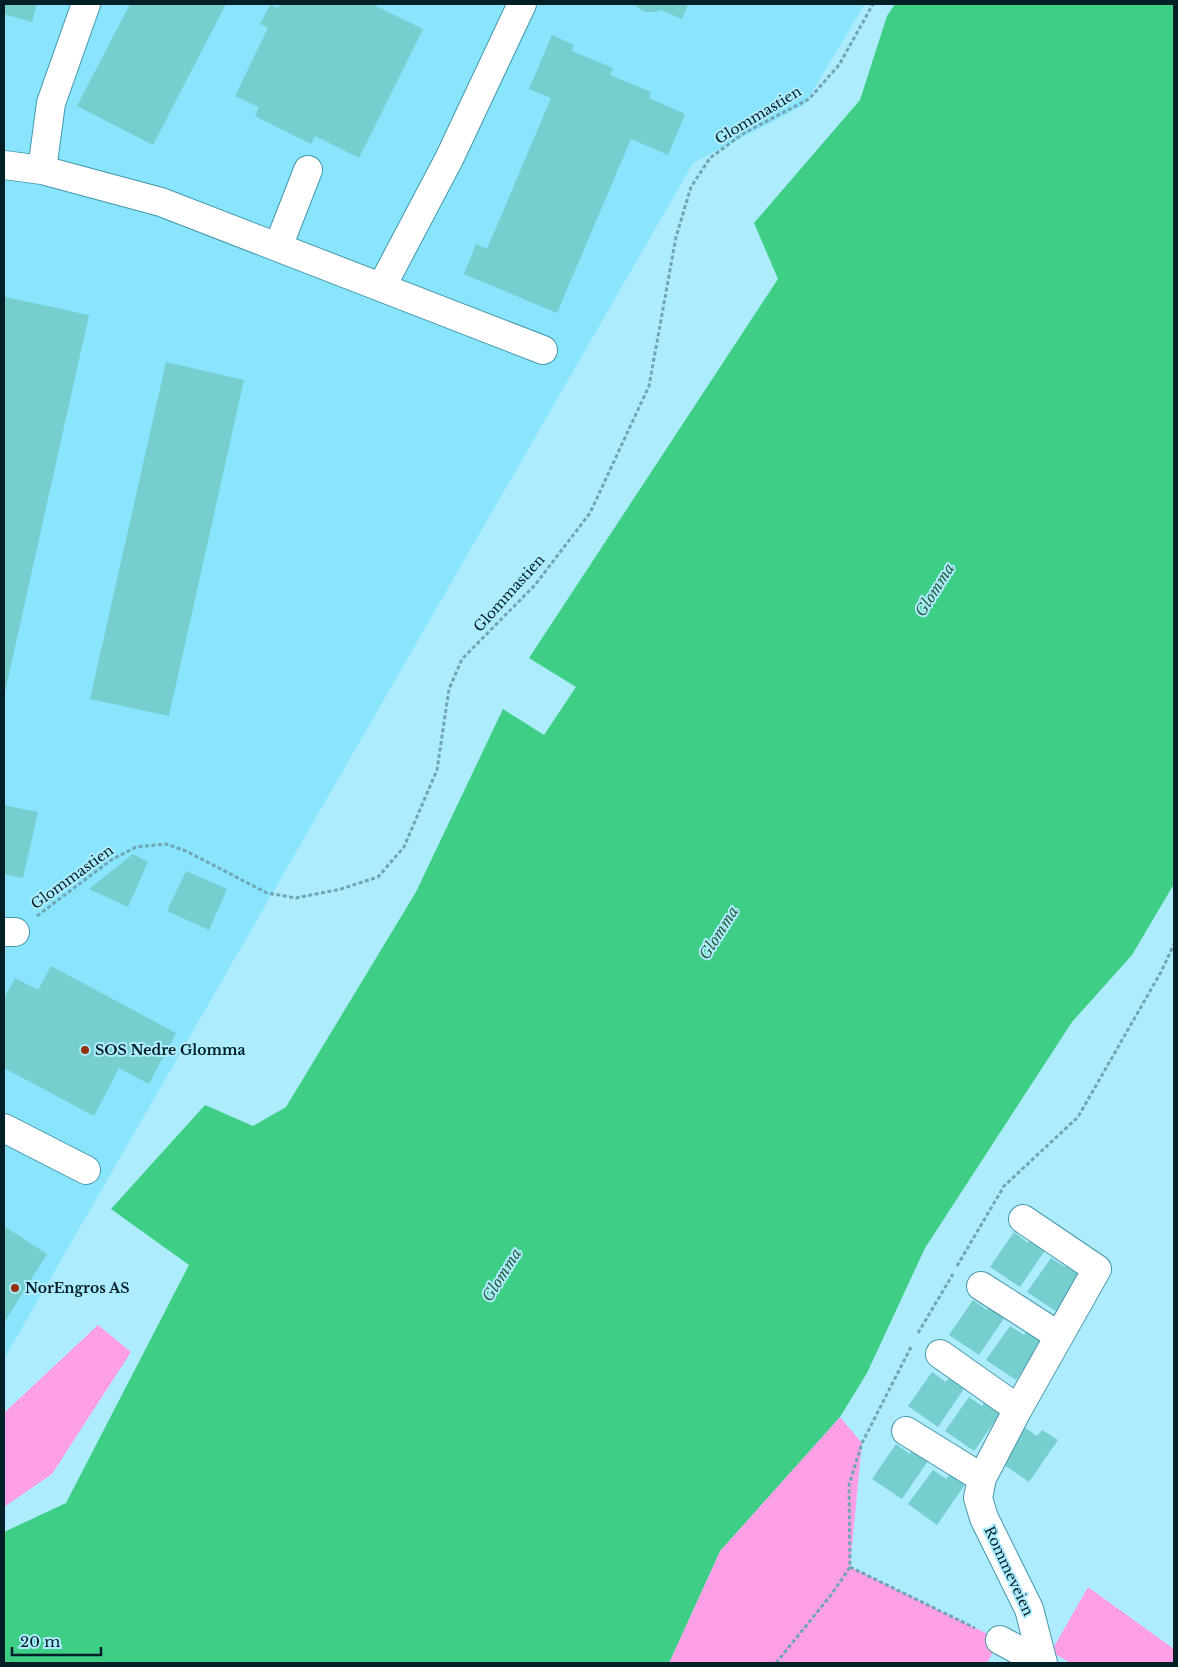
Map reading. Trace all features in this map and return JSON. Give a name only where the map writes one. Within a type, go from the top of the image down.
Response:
[{"type":"street","points":[[42,170],[51,103],[86,4]]},
{"type":"street","points":[[382,286],[449,159],[522,4]]},
{"type":"street","points":[[4,165],[42,170],[161,202],[382,286],[543,350]]},
{"type":"street","points":[[278,247],[308,170]]},
{"type":"street","points":[[4,1128],[86,1170]]},
{"type":"street","name":"Rommeveien","points":[[1023,1219],[1097,1269],[1018,1409],[982,1478],[978,1498],[984,1518],[1029,1609],[1042,1663]]},
{"type":"street","points":[[981,1286],[1059,1336]]},
{"type":"street","points":[[940,1354],[1018,1409]]},
{"type":"street","points":[[906,1431],[982,1478]]},
{"type":"street","points":[[1000,1640],[1042,1663]]},
{"type":"path","name":"Glommastien","points":[[10,932],[45,911],[111,860],[136,847],[166,844],[186,851],[267,893],[296,898],[342,888],[378,877],[404,847],[437,770],[449,688],[462,660],[535,585],[590,512],[649,386],[676,237],[691,187],[710,158],[744,133],[809,99],[839,65],[873,4]]},
{"type":"path","points":[[850,1567],[1000,1640]]},
{"type":"shaded area","points":[[4,4],[865,4],[804,105],[693,163],[4,1359]]},
{"type":"shaded area","points":[[98,1325],[131,1352],[52,1474],[4,1507],[4,1413]]},
{"type":"shaded area","points":[[840,1417],[862,1443],[850,1567],[1000,1640],[987,1663],[669,1663],[720,1551]]},
{"type":"shaded area","points":[[1088,1587],[1174,1649],[1174,1663],[1071,1663],[1051,1652]]},
{"type":"water","name":"Glomma","points":[[895,4],[1174,4],[1174,884],[1132,955],[1072,1022],[925,1248],[867,1373],[840,1417],[720,1551],[669,1663],[4,1663],[4,1532],[66,1503],[189,1265],[111,1209],[205,1105],[253,1126],[286,1107],[416,892],[503,709],[544,735],[576,687],[529,658],[778,279],[754,223],[860,100],[887,16]]},
{"type":"building","points":[[4,4],[37,4],[32,22],[4,14]]},
{"type":"building","points":[[130,4],[226,4],[153,145],[77,106]]},
{"type":"building","points":[[280,4],[372,4],[423,29],[359,158],[315,136],[311,144],[255,116],[259,107],[235,96],[268,28],[260,24],[270,5],[278,8]]},
{"type":"building","points":[[634,4],[688,4],[682,19],[661,10],[645,12]]},
{"type":"building","points":[[552,35],[574,45],[572,51],[613,68],[610,75],[651,92],[649,98],[685,114],[668,155],[631,139],[557,313],[464,274],[476,244],[487,249],[551,98],[529,89]]},
{"type":"building","points":[[5,297],[89,315],[5,692],[4,304]]},
{"type":"building","points":[[166,362],[244,380],[169,716],[90,699]]},
{"type":"building","points":[[4,805],[38,812],[23,878],[4,874]]},
{"type":"building","points":[[133,854],[148,862],[128,907],[89,889]]},
{"type":"building","points":[[186,871],[227,889],[209,930],[167,911]]},
{"type":"building","name":"SOS Nedre Glomma","points":[[51,966],[176,1033],[149,1084],[119,1068],[94,1116],[4,1068],[4,999],[15,978],[38,990]]},
{"type":"building","name":"NorEngros AS","points":[[4,1226],[47,1254],[4,1323]]},
{"type":"building","points":[[1014,1232],[1028,1243],[1033,1236],[1048,1246],[1020,1287],[990,1267]]},
{"type":"building","points":[[1051,1258],[1065,1267],[1069,1260],[1085,1271],[1057,1312],[1027,1292]]},
{"type":"building","points":[[973,1300],[987,1310],[991,1303],[1007,1314],[979,1355],[949,1335]]},
{"type":"building","points":[[1010,1326],[1024,1335],[1028,1328],[1044,1339],[1016,1380],[986,1360]]},
{"type":"building","points":[[932,1372],[946,1382],[951,1375],[966,1386],[938,1427],[908,1406]]},
{"type":"building","points":[[969,1397],[982,1406],[987,1399],[1002,1411],[974,1451],[945,1431]]},
{"type":"building","points":[[1024,1427],[1037,1436],[1042,1430],[1058,1440],[1029,1482],[1000,1462]]},
{"type":"building","points":[[896,1444],[910,1454],[914,1447],[930,1458],[902,1499],[872,1479]]},
{"type":"building","points":[[933,1470],[946,1479],[951,1473],[966,1483],[937,1525],[908,1504]]},
{"type":"place","name":"SOS Nedre Glomma","points":[[85,1050]]},
{"type":"place","name":"NorEngros AS","points":[[15,1288]]}]
